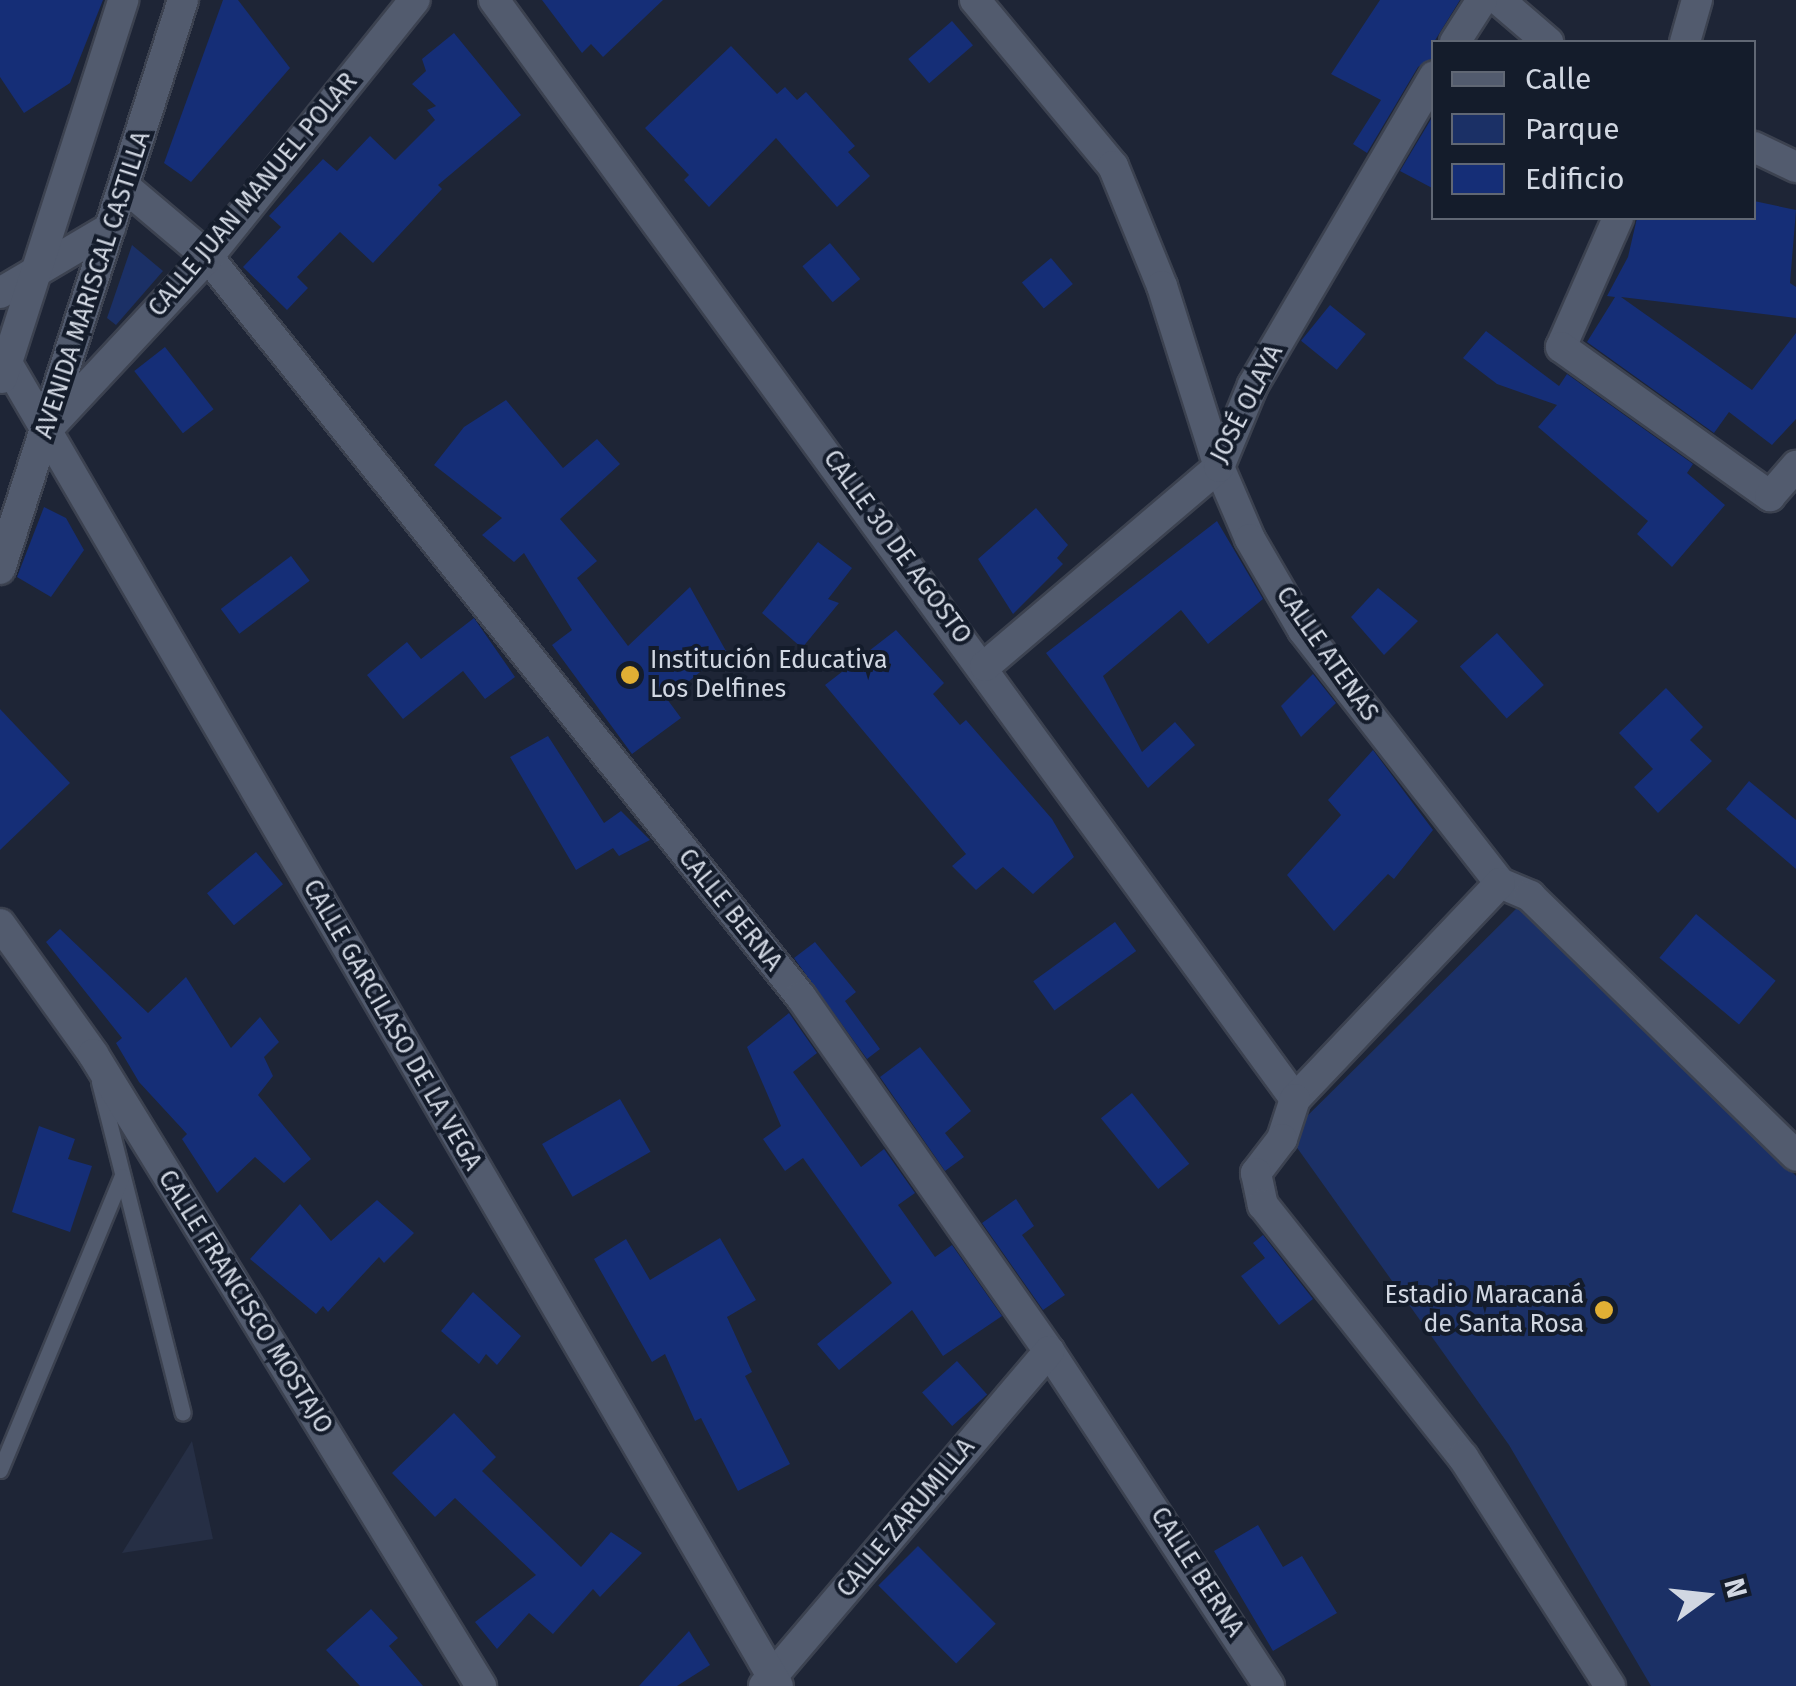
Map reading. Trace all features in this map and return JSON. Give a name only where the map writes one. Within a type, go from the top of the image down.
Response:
[{"type":"street","points":[[3,374],[123,0]]},
{"type":"street","name":"AVENIDA MARISCAL CASTILLA","points":[[0,569],[184,0]]},
{"type":"street","name":"CALLE JUAN MANUEL POLAR","points":[[46,430],[208,257],[415,0]]},
{"type":"street","name":"CALLE 30 DE AGOSTO","points":[[494,0],[985,666],[1295,1099]]},
{"type":"street","points":[[1456,40],[1482,0]]},
{"type":"street","points":[[1499,0],[1546,40]]},
{"type":"street","points":[[1686,40],[1697,0]]},
{"type":"street","name":"CALLE ATENAS","points":[[977,1],[1113,166],[1162,286],[1219,467],[1250,539],[1303,630],[1500,883],[1530,896],[1795,1151]]},
{"type":"street","name":"JOSÉ OLAYA","points":[[985,666],[1219,467],[1253,385],[1431,81]]},
{"type":"street","points":[[1756,149],[1796,167]]},
{"type":"street","name":"CALLE BERNA","points":[[124,186],[208,257],[801,998],[1049,1351],[1269,1686]]},
{"type":"street","points":[[1617,220],[1562,347],[1770,496],[1796,466]]},
{"type":"street","points":[[0,292],[36,267],[110,228]]},
{"type":"street","name":"CALLE GARCILASO DE LA VEGA","points":[[3,374],[46,430],[771,1683]]},
{"type":"street","points":[[1500,883],[1295,1099],[1282,1139],[1256,1174],[1263,1205],[1463,1457],[1610,1686]]},
{"type":"street","name":"CALLE FRANCISCO MOSTAJO","points":[[0,924],[93,1054],[481,1686]]},
{"type":"street","name":"CALLE ZARUMILLA","points":[[771,1683],[1049,1351]]},
{"type":"lane","points":[[93,1054],[182,1414]]},
{"type":"lane","points":[[0,1470],[122,1176]]},
{"type":"shaded area","points":[[192,1441],[213,1539],[122,1553]]},
{"type":"green space","points":[[132,245],[163,271],[116,325],[107,318]]},
{"type":"green space","name":"Estadio Maracaná de Santa Rosa","points":[[1526,899],[1796,1176],[1796,1686],[1651,1686],[1509,1445],[1288,1135]]},
{"type":"building","points":[[0,0],[103,0],[70,83],[24,113],[0,77]]},
{"type":"building","points":[[223,0],[238,0],[290,68],[191,182],[164,163]]},
{"type":"building","points":[[542,0],[663,0],[603,57],[591,44],[582,53]]},
{"type":"building","points":[[1380,0],[1460,0],[1435,40],[1431,40],[1431,59],[1418,67],[1367,153],[1353,144],[1381,100],[1331,74]]},
{"type":"building","points":[[952,21],[973,45],[929,83],[908,59]]},
{"type":"building","points":[[454,33],[521,115],[438,185],[442,189],[373,263],[340,232],[297,277],[308,288],[287,310],[243,267],[281,227],[269,216],[323,159],[337,171],[370,136],[395,160],[435,120],[427,110],[436,106],[412,84],[426,71],[422,59]]},
{"type":"building","points":[[731,46],[777,94],[785,87],[797,100],[806,92],[855,146],[848,152],[870,176],[837,207],[776,138],[709,207],[684,180],[689,175],[645,128]]},
{"type":"building","points":[[1431,119],[1431,187],[1400,171]]},
{"type":"building","points":[[1756,201],[1796,210],[1790,283],[1796,287],[1796,318],[1621,297],[1752,390],[1796,333],[1796,419],[1772,445],[1729,412],[1714,433],[1587,342],[1615,297],[1607,296],[1628,257],[1637,220],[1756,220]]},
{"type":"building","points":[[830,243],[860,279],[833,302],[802,266]]},
{"type":"building","points":[[1051,258],[1073,284],[1044,308],[1022,282]]},
{"type":"building","points":[[1330,305],[1366,334],[1337,370],[1301,341]]},
{"type":"building","points":[[1486,331],[1559,386],[1567,374],[1693,464],[1687,473],[1725,505],[1672,567],[1637,534],[1648,521],[1538,427],[1557,405],[1497,384],[1463,358]]},
{"type":"building","points":[[165,347],[214,409],[183,433],[134,371]]},
{"type":"building","points":[[506,400],[563,468],[597,439],[620,464],[560,519],[597,561],[577,578],[628,646],[690,587],[726,651],[667,699],[681,718],[632,754],[552,645],[572,630],[524,553],[514,562],[482,535],[502,518],[434,465],[464,427]]},
{"type":"building","points":[[44,507],[66,518],[84,550],[51,597],[17,577]]},
{"type":"building","points":[[1036,508],[1068,545],[1057,558],[1063,564],[1013,614],[978,559]]},
{"type":"building","points":[[1217,521],[1263,599],[1208,644],[1181,610],[1103,676],[1142,752],[1175,722],[1195,745],[1148,788],[1046,653]]},
{"type":"building","points":[[818,542],[852,568],[828,599],[839,603],[802,648],[762,613]]},
{"type":"building","points":[[291,556],[310,581],[239,634],[221,609]]},
{"type":"building","points":[[1378,588],[1418,621],[1384,655],[1351,617]]},
{"type":"building","points":[[474,618],[515,677],[485,699],[463,671],[403,719],[367,675],[407,642],[421,659]]},
{"type":"building","points":[[896,630],[944,683],[933,694],[960,725],[966,720],[1052,819],[1074,857],[1033,894],[1003,867],[976,890],[952,866],[966,854],[825,685]]},
{"type":"building","points":[[1497,633],[1544,685],[1507,718],[1460,666]]},
{"type":"building","points":[[1313,674],[1336,703],[1301,737],[1281,706]]},
{"type":"building","points":[[1666,688],[1703,727],[1690,740],[1712,761],[1658,813],[1634,787],[1653,769],[1619,733]]},
{"type":"building","points":[[0,709],[70,783],[0,850]]},
{"type":"building","points":[[548,736],[604,823],[621,811],[650,840],[619,856],[613,848],[576,870],[510,757]]},
{"type":"building","points":[[1373,750],[1433,830],[1394,879],[1388,874],[1334,931],[1287,875],[1341,815],[1328,800]]},
{"type":"building","points":[[1749,781],[1796,820],[1796,869],[1726,809]]},
{"type":"building","points":[[256,852],[283,884],[234,925],[207,893]]},
{"type":"building","points":[[1696,914],[1776,981],[1739,1025],[1659,958]]},
{"type":"building","points":[[1115,922],[1136,951],[1054,1010],[1033,981]]},
{"type":"building","points":[[60,929],[148,1013],[186,977],[231,1048],[260,1017],[279,1042],[264,1057],[273,1076],[258,1095],[311,1159],[284,1183],[255,1157],[217,1193],[182,1139],[187,1134],[139,1082],[116,1043],[122,1038],[46,942]]},
{"type":"building","points":[[815,942],[856,992],[845,1001],[880,1049],[867,1059],[794,958]]},
{"type":"building","points":[[789,1013],[817,1053],[793,1072],[861,1167],[884,1149],[915,1193],[898,1205],[935,1257],[952,1245],[1002,1316],[943,1356],[912,1310],[839,1370],[817,1344],[892,1283],[803,1158],[785,1171],[763,1139],[781,1126],[747,1047]]},
{"type":"building","points":[[920,1047],[971,1111],[945,1133],[964,1157],[945,1171],[880,1077]]},
{"type":"building","points":[[1132,1093],[1189,1164],[1158,1189],[1101,1118]]},
{"type":"building","points":[[620,1099],[650,1152],[573,1197],[542,1144]]},
{"type":"building","points":[[39,1126],[75,1139],[68,1159],[92,1166],[70,1232],[12,1212]]},
{"type":"building","points":[[1016,1199],[1034,1226],[1022,1235],[1065,1295],[1043,1310],[982,1223]]},
{"type":"building","points":[[377,1200],[414,1233],[384,1263],[379,1257],[328,1312],[323,1306],[316,1314],[250,1259],[300,1204],[331,1241]]},
{"type":"building","points":[[1263,1235],[1313,1299],[1279,1325],[1241,1276],[1265,1258],[1253,1243]]},
{"type":"building","points":[[720,1238],[756,1300],[727,1317],[752,1372],[745,1376],[790,1464],[738,1491],[701,1418],[695,1421],[665,1354],[652,1362],[594,1259],[626,1239],[650,1280]]},
{"type":"building","points":[[473,1292],[521,1336],[497,1365],[486,1354],[479,1364],[441,1331]]},
{"type":"building","points":[[957,1361],[987,1394],[952,1426],[922,1392]]},
{"type":"building","points":[[454,1413],[496,1457],[482,1471],[581,1567],[611,1532],[642,1553],[600,1597],[593,1589],[553,1634],[529,1613],[497,1649],[475,1622],[536,1575],[455,1498],[435,1517],[392,1473]]},
{"type":"building","points":[[1258,1525],[1283,1567],[1302,1556],[1337,1613],[1273,1651],[1214,1551]]},
{"type":"building","points":[[918,1546],[996,1624],[956,1663],[878,1586]]},
{"type":"building","points":[[371,1609],[398,1638],[389,1646],[423,1686],[360,1686],[326,1650]]},
{"type":"building","points":[[689,1631],[710,1665],[677,1686],[639,1686]]},
{"type":"place","name":"Institución Educativa Los Delfines","points":[[630,675]]},
{"type":"place","name":"Estadio Maracaná de Santa Rosa","points":[[1604,1310]]}]
